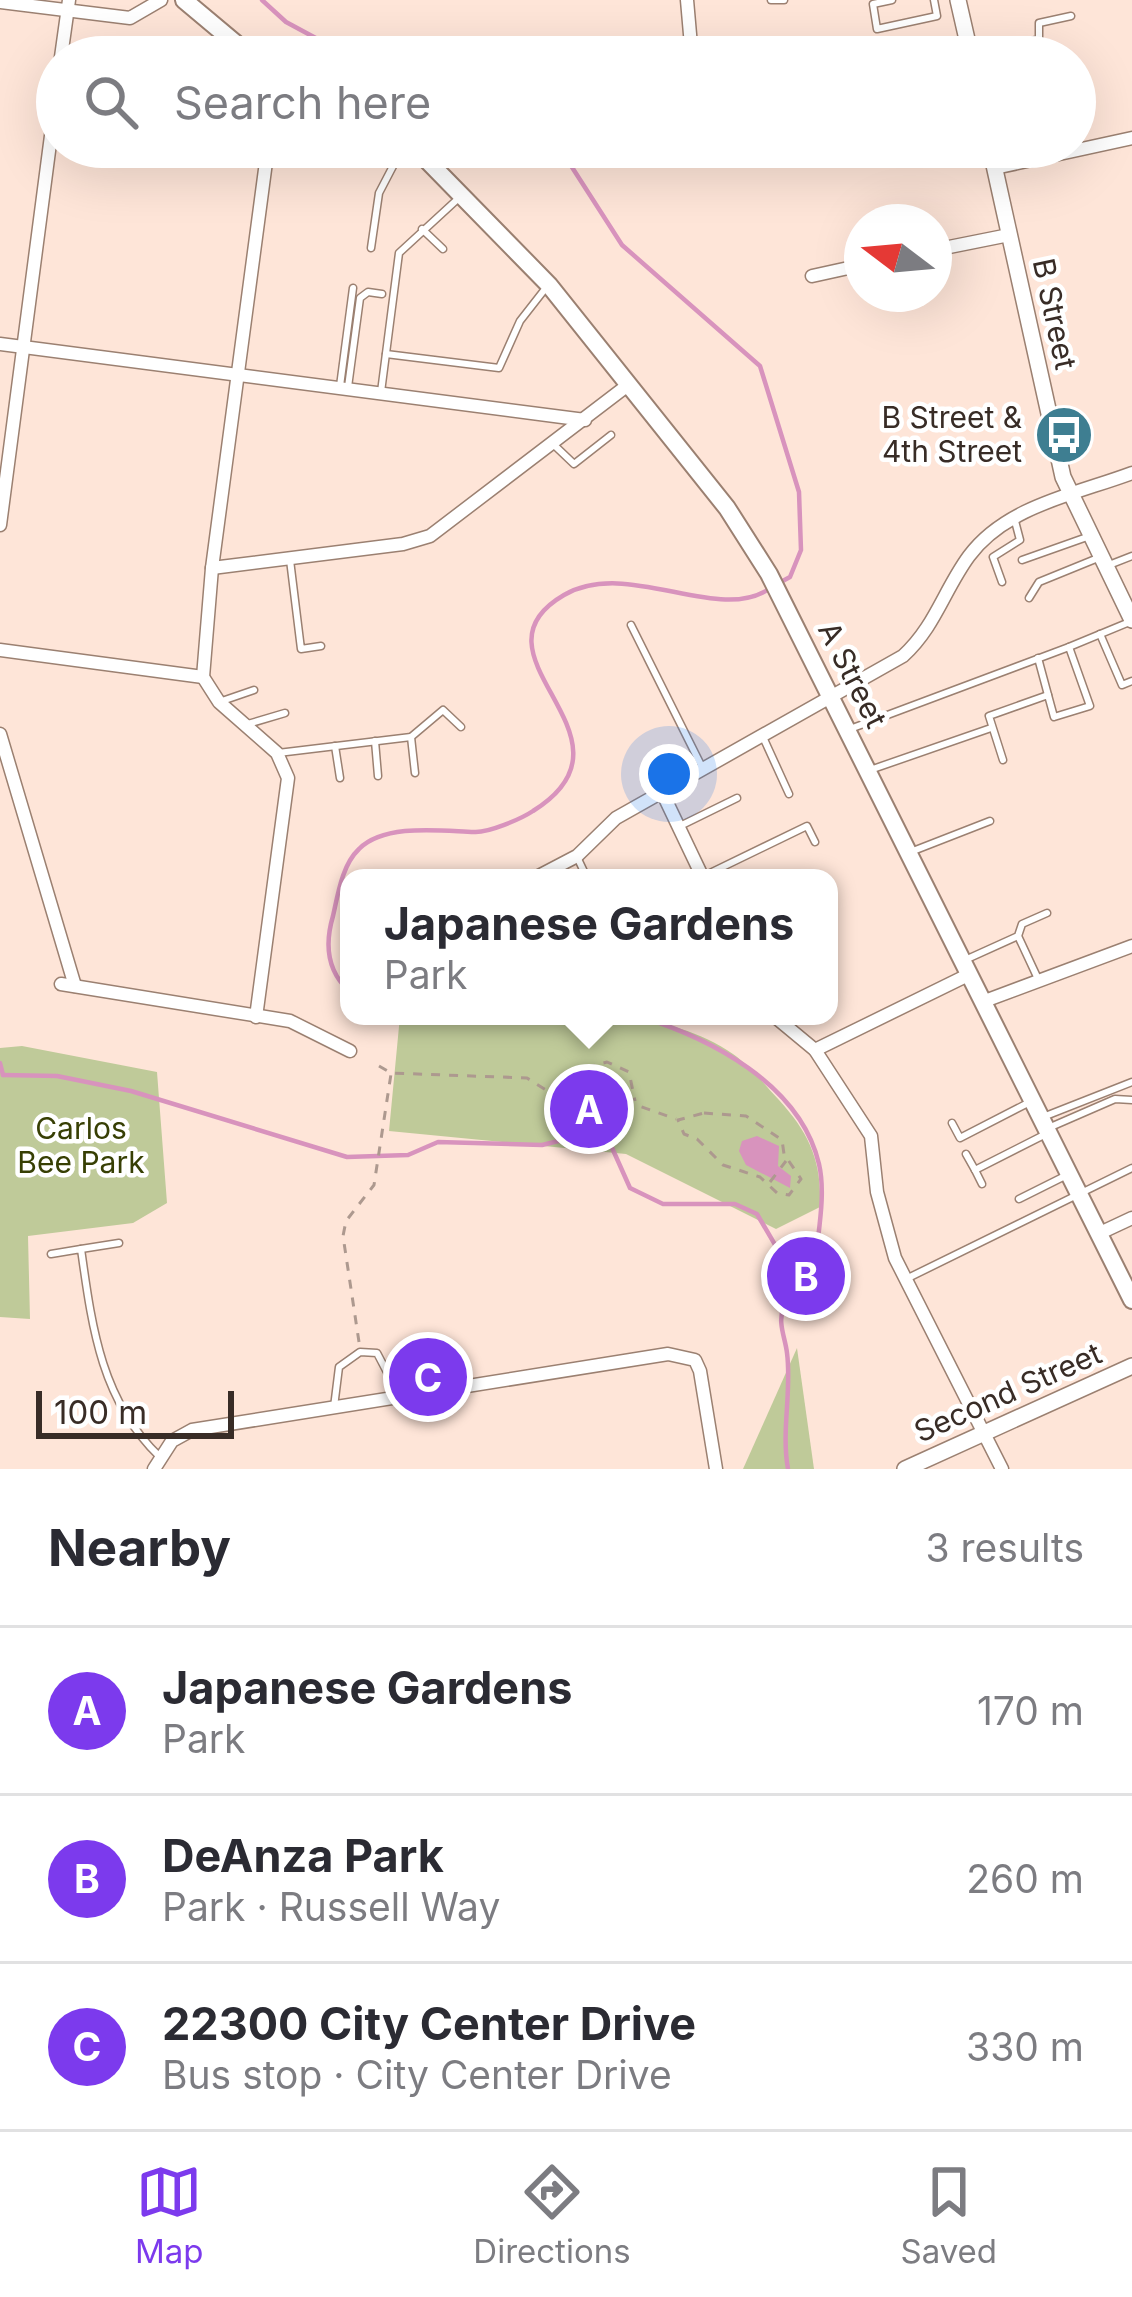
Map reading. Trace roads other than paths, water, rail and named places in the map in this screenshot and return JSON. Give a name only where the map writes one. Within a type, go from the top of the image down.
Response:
[{"type":"main road","points":[[184,0],[227,36]]},
{"type":"main road","name":"A Street","points":[[437,168],[549,285],[727,508],[769,574],[1132,1300]]},
{"type":"street","points":[[0,2],[68,6],[130,18],[161,0]]},
{"type":"street","points":[[687,0],[690,36]]},
{"type":"street","points":[[64,36],[68,6]]},
{"type":"street","points":[[960,6],[966,36]]},
{"type":"street","points":[[1096,146],[1132,138]]},
{"type":"street","points":[[0,525],[47,168]]},
{"type":"street","points":[[256,1017],[288,778],[277,753],[219,702],[203,677],[212,568],[265,168]]},
{"type":"street","name":"B Street","points":[[995,168],[1051,432],[1071,494],[1131,616]]},
{"type":"street","points":[[952,246],[1009,235]]},
{"type":"street","points":[[812,276],[844,270]]},
{"type":"street","points":[[0,344],[585,420]]},
{"type":"street","points":[[212,568],[430,536],[628,385]]},
{"type":"street","points":[[552,869],[577,856],[616,818],[911,649],[934,622],[965,562],[1014,518],[1132,472]]},
{"type":"street","points":[[0,650],[203,677]]},
{"type":"street","points":[[0,734],[68,985],[290,1022],[350,1052]]},
{"type":"street","points":[[662,792],[699,869]]},
{"type":"street","points":[[982,1002],[1132,946]]},
{"type":"street","points":[[815,1050],[965,968]]},
{"type":"street","points":[[785,1025],[815,1050],[871,1136],[877,1192],[906,1280],[1002,1469]]},
{"type":"street","points":[[1100,1233],[1132,1218]]},
{"type":"street","points":[[156,1463],[192,1430],[334,1411],[645,1355],[686,1356],[700,1371],[716,1469]]},
{"type":"street","name":"Second Street","points":[[905,1469],[1132,1366]]},
{"type":"lane","points":[[771,0],[784,0]]},
{"type":"lane","points":[[892,0],[873,4],[878,29],[938,16],[960,6]]},
{"type":"lane","points":[[934,0],[938,16]]},
{"type":"lane","points":[[1039,36],[1039,23],[1071,16]]},
{"type":"lane","points":[[371,248],[380,193],[392,168]]},
{"type":"lane","points":[[381,392],[399,253],[464,193]]},
{"type":"lane","points":[[422,229],[443,249]]},
{"type":"lane","points":[[386,354],[499,368],[532,300],[549,285]]},
{"type":"lane","points":[[344,387],[353,288]]},
{"type":"lane","points":[[344,387],[360,298],[368,292],[382,294]]},
{"type":"lane","points":[[552,443],[574,464],[611,435]]},
{"type":"lane","points":[[993,557],[1021,540],[1014,518]]},
{"type":"lane","points":[[1022,560],[1090,536]]},
{"type":"lane","points":[[983,541],[1002,582]]},
{"type":"lane","points":[[1029,598],[1039,582],[1132,556]]},
{"type":"lane","points":[[290,560],[301,649],[321,646]]},
{"type":"lane","points":[[850,729],[1069,647],[1131,616]]},
{"type":"lane","points":[[631,625],[703,770]]},
{"type":"lane","points":[[1100,634],[1122,685],[1132,681]]},
{"type":"lane","points":[[1038,658],[1054,717],[1090,706],[1069,647]]},
{"type":"lane","points":[[219,702],[254,690]]},
{"type":"lane","points":[[1003,760],[988,716],[1048,695]]},
{"type":"lane","points":[[277,753],[411,737],[442,710],[461,727]]},
{"type":"lane","points":[[245,725],[285,713]]},
{"type":"lane","points":[[870,770],[992,727]]},
{"type":"lane","points":[[411,737],[415,773]]},
{"type":"lane","points":[[763,737],[789,794]]},
{"type":"lane","points":[[375,741],[378,776]]},
{"type":"lane","points":[[335,746],[340,778]]},
{"type":"lane","points":[[679,827],[737,799]]},
{"type":"lane","points":[[910,853],[989,821]]},
{"type":"lane","points":[[721,869],[807,826],[815,842]]},
{"type":"lane","points":[[577,856],[583,869]]},
{"type":"lane","points":[[965,968],[1018,936],[1022,924],[1047,913]]},
{"type":"lane","points":[[1018,936],[1039,981]]},
{"type":"lane","points":[[975,1170],[1041,1121],[1132,1082]]},
{"type":"lane","points":[[952,1123],[960,1138],[1115,1099],[1132,1100]]},
{"type":"lane","points":[[966,1154],[982,1184]]},
{"type":"lane","points":[[906,1280],[1132,1168]]},
{"type":"lane","points":[[1019,1199],[1070,1173]]},
{"type":"lane","points":[[51,1254],[119,1243]]},
{"type":"lane","points":[[81,1249],[110,1390],[128,1426],[156,1463]]},
{"type":"lane","points":[[334,1411],[339,1366],[361,1352],[377,1353],[400,1398]]},
{"type":"waterway","points":[[262,0],[286,22],[312,36]]},
{"type":"waterway","points":[[572,168],[622,245],[760,366],[799,492],[801,550],[790,577],[779,583]]},
{"type":"waterway","points":[[346,869],[359,849],[383,835],[496,828],[533,811],[564,783],[573,755],[567,726],[539,671],[532,644],[537,619],[564,595],[616,583],[724,600],[748,598],[769,589]]},
{"type":"waterway","points":[[340,889],[329,956],[340,981]]},
{"type":"waterway","points":[[666,1025],[722,1051],[772,1087],[809,1135],[819,1164],[822,1195],[817,1247],[781,1318],[788,1367],[788,1469]]},
{"type":"waterway","points":[[0,1063],[3,1075]]},
{"type":"waterway","points":[[3,1075],[57,1076],[131,1091],[347,1157],[408,1155],[438,1142],[542,1145],[592,1133],[609,1141],[630,1188],[663,1204],[735,1204],[757,1214],[798,1284]]},
{"type":"place","name":"B Street & 4th Street","points":[[1064,435]]},
{"type":"place","name":"Japanese Gardens","points":[[589,1109]]},
{"type":"place","name":"DeAnza Park","points":[[806,1276]]},
{"type":"place","name":"22300 City Center Drive","points":[[428,1377]]},
{"type":"park label","name":"Carlos Bee Park","points":[[81,1146]]}]
